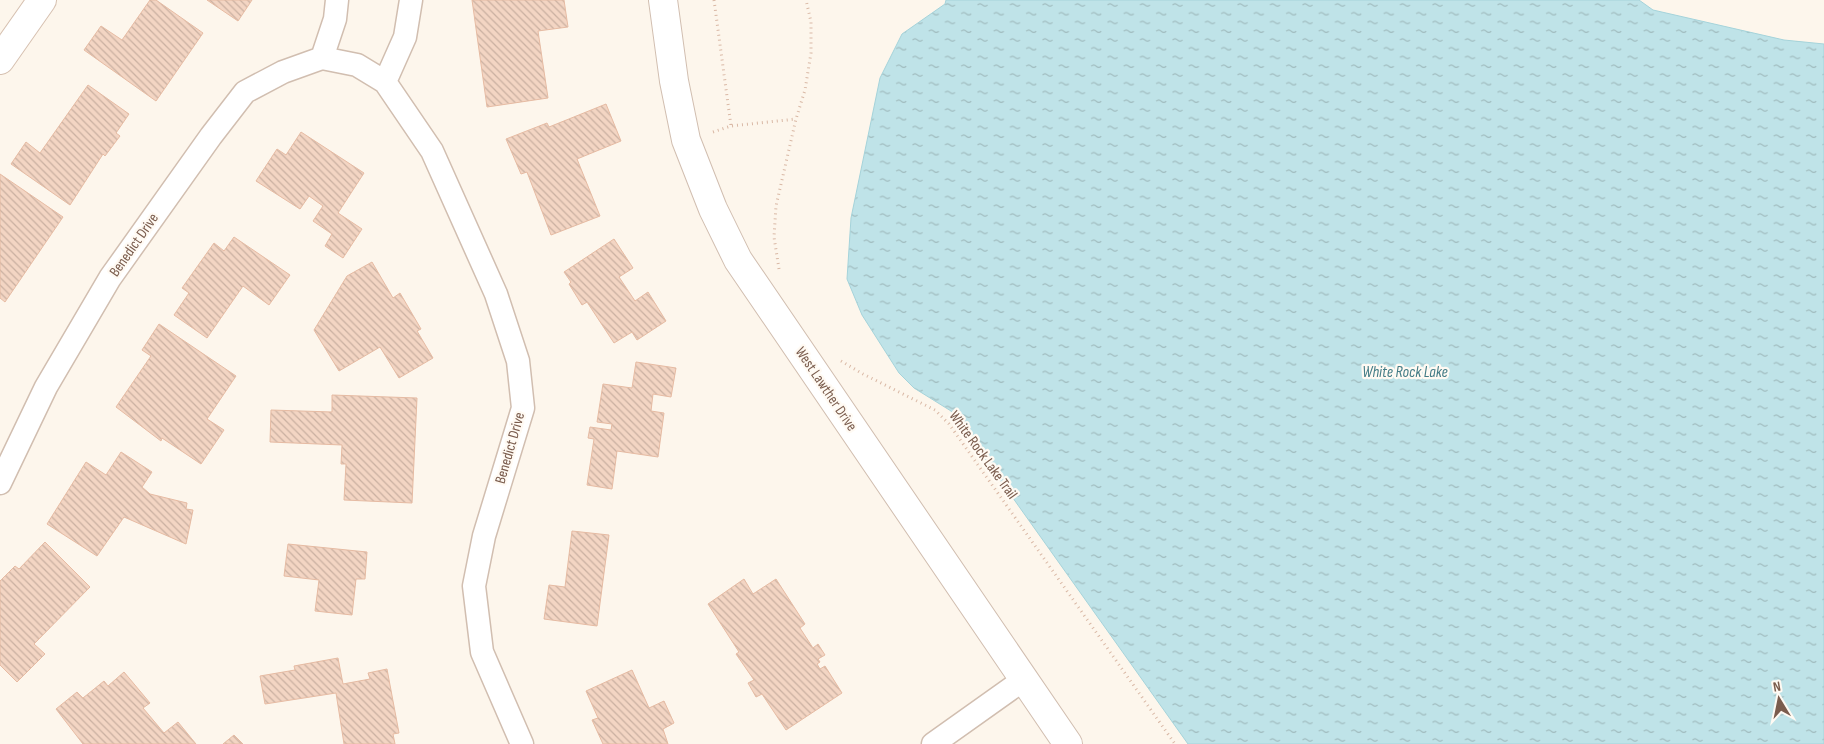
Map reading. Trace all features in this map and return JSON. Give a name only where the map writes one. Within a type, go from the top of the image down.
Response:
[{"type":"street","points":[[0,60],[42,0]]},
{"type":"street","points":[[322,58],[335,19],[337,0]]},
{"type":"street","points":[[385,82],[405,37],[411,0]]},
{"type":"street","name":"West Lawther Drive","points":[[663,0],[673,71],[686,140],[713,209],[738,260],[1068,744]]},
{"type":"street","name":"Benedict Drive","points":[[0,483],[46,387],[110,278],[211,136],[245,92],[283,72],[322,58],[357,65],[385,82],[432,151],[496,294],[518,361],[523,408],[484,536],[474,586],[482,652],[522,744]]},
{"type":"street","points":[[933,744],[1023,680]]},
{"type":"path","points":[[714,0],[731,126],[796,119]]},
{"type":"path","points":[[783,277],[779,270],[774,230],[776,206],[796,119],[805,90],[811,53],[811,22],[806,0]]},
{"type":"path","name":"White Rock Lake Trail","points":[[837,356],[842,362],[863,374],[935,410],[949,424],[1175,744]]},
{"type":"water","name":"White Rock Lake","points":[[946,0],[1639,0],[1653,10],[1784,40],[1824,44],[1824,744],[1188,744],[951,411],[914,388],[899,373],[862,315],[847,279],[851,218],[880,78],[902,34],[945,4]]},
{"type":"building","points":[[150,0],[156,0],[203,33],[156,101],[84,50],[101,26],[122,40]]},
{"type":"building","points":[[207,0],[252,0],[238,21]]},
{"type":"building","points":[[472,0],[564,0],[568,27],[538,31],[548,98],[487,107]]},
{"type":"building","points":[[88,85],[129,114],[116,133],[120,136],[105,156],[103,154],[70,205],[11,164],[26,142],[40,153]]},
{"type":"building","points":[[606,104],[621,141],[577,159],[600,216],[551,235],[527,172],[521,174],[506,139],[547,123],[549,127]]},
{"type":"building","points":[[301,132],[364,173],[338,213],[362,229],[343,258],[325,246],[332,234],[313,221],[323,206],[309,196],[300,209],[256,181],[277,149],[286,155]]},
{"type":"building","points":[[0,174],[63,217],[5,302],[0,298]]},
{"type":"building","points":[[234,237],[290,275],[269,305],[243,286],[207,338],[174,315],[189,293],[182,288],[214,243],[224,251]]},
{"type":"building","points":[[614,239],[633,268],[619,277],[635,301],[648,292],[666,321],[637,340],[632,332],[614,343],[587,302],[582,305],[564,272]]},
{"type":"building","points":[[372,262],[393,298],[400,293],[421,329],[417,331],[433,358],[399,378],[380,347],[339,371],[314,330],[347,276]]},
{"type":"building","points":[[159,324],[236,376],[207,419],[224,430],[201,464],[162,438],[161,441],[116,407],[151,356],[142,350]]},
{"type":"building","points":[[636,362],[676,368],[671,397],[653,394],[651,411],[664,413],[658,457],[617,451],[612,489],[587,485],[594,439],[588,438],[590,427],[611,430],[612,424],[597,422],[603,384],[632,388]]},
{"type":"building","points":[[332,395],[417,398],[412,503],[344,500],[346,464],[341,464],[342,445],[270,442],[271,410],[332,412]]},
{"type":"building","points":[[121,452],[152,472],[142,487],[150,494],[187,503],[186,509],[193,510],[186,544],[124,517],[97,556],[47,524],[86,462],[106,475]]},
{"type":"building","points":[[572,531],[609,535],[597,626],[544,619],[549,585],[565,587]]},
{"type":"building","points":[[45,542],[90,587],[34,644],[45,654],[17,682],[0,665],[0,581],[15,566],[19,569]]},
{"type":"building","points":[[288,544],[367,552],[365,579],[356,579],[352,615],[315,611],[319,580],[284,576]]},
{"type":"building","points":[[744,579],[753,594],[776,579],[805,624],[800,628],[813,648],[818,644],[825,655],[818,659],[820,662],[817,664],[820,669],[825,666],[842,693],[786,730],[762,694],[756,697],[748,683],[754,680],[736,654],[739,652],[708,604]]},
{"type":"building","points":[[338,658],[343,684],[370,679],[368,673],[387,669],[399,733],[393,734],[395,744],[344,744],[336,693],[265,704],[260,676],[295,670],[294,666]]},
{"type":"building","points":[[632,670],[649,708],[664,701],[674,723],[663,729],[668,744],[603,744],[592,720],[598,718],[586,691]]},
{"type":"building","points":[[124,672],[150,703],[143,708],[164,733],[178,722],[196,744],[83,744],[56,709],[77,692],[83,698],[104,681],[108,686]]},
{"type":"building","points":[[234,735],[243,744],[223,744]]}]
